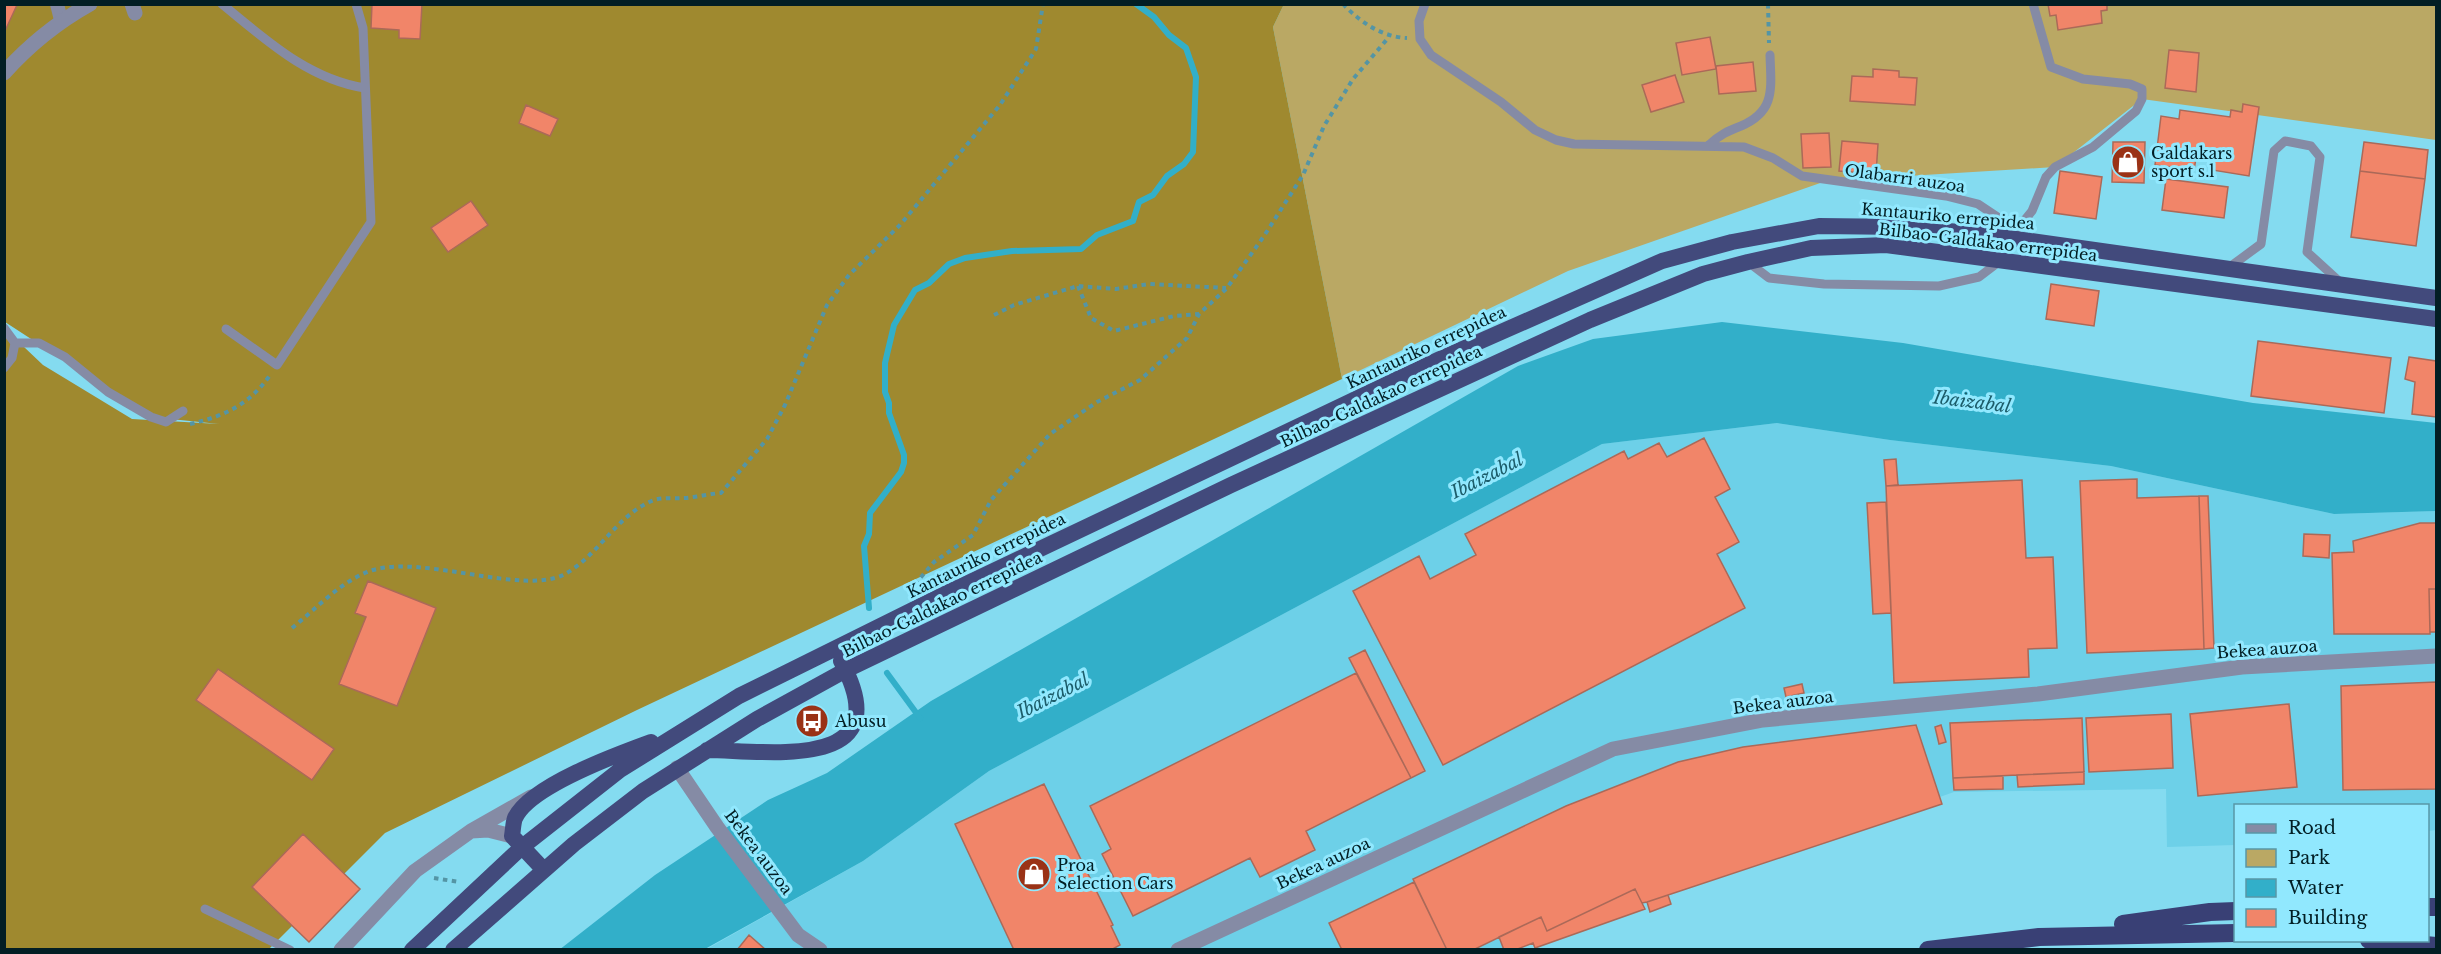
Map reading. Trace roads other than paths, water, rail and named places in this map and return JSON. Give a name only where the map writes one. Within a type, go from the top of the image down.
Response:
[{"type":"highway","name":"Kantauriko errepidea","points":[[517,842],[620,770],[739,696],[940,596],[1440,359],[1662,261],[1732,242],[1819,226],[1904,227],[2010,238],[2436,298]]},
{"type":"highway","name":"Bilbao-Galdakao errepidea","points":[[453,950],[543,869],[677,768],[846,670],[1231,485],[1590,320],[1703,274],[1811,248],[1886,246],[2436,319]]},
{"type":"highway","points":[[706,750],[789,752],[819,749],[837,743],[848,731],[856,713],[857,699],[852,681],[835,650]]},
{"type":"highway","points":[[543,869],[517,842],[515,819],[523,807],[545,789],[607,758],[680,731]]},
{"type":"highway","points":[[412,950],[517,842]]},
{"type":"highway","points":[[1928,950],[2038,937],[2210,912],[2234,911]]},
{"type":"highway","points":[[2038,937],[2234,933]]},
{"type":"highway","points":[[2391,942],[2436,946]]},
{"type":"street","points":[[57,4],[61,20]]},
{"type":"street","points":[[4,73],[36,39],[61,20],[90,4]]},
{"type":"street","name":"Bekea auzoa","points":[[1178,950],[1613,749],[1762,720],[2038,694],[2242,667],[2436,656]]},
{"type":"street","name":"Bekea auzoa","points":[[677,768],[717,827],[798,935],[820,950]]},
{"type":"street","points":[[341,950],[415,871],[471,831],[545,789]]},
{"type":"street","points":[[471,831],[488,830],[517,842]]},
{"type":"lane","points":[[222,4],[297,64],[344,85],[366,88]]},
{"type":"lane","points":[[226,329],[277,365],[370,222],[363,28],[356,4]]},
{"type":"lane","name":"Olabarri auzoa","points":[[1425,4],[1419,21],[1420,39],[1431,55],[1501,102],[1535,130],[1556,140],[1574,144],[1744,147],[1773,158],[1802,177],[1946,196],[1978,204],[1999,218],[2010,238]]},
{"type":"lane","points":[[2010,238],[2032,211],[2046,177],[2055,167],[2093,147],[2136,111],[2142,99],[2142,89],[2130,84],[2083,79],[2051,67],[2033,4]]},
{"type":"lane","points":[[1709,145],[1718,135],[1753,120],[1766,108],[1771,91],[1770,55]]},
{"type":"lane","points":[[2227,269],[2261,243],[2274,151],[2285,141],[2311,146],[2320,158],[2307,252],[2344,285]]},
{"type":"lane","points":[[1748,262],[1769,278],[1824,284],[1939,286],[1979,277],[2002,260]]},
{"type":"lane","points":[[4,328],[15,343],[12,358],[4,368]]},
{"type":"lane","points":[[15,343],[39,343],[65,357],[108,392],[152,417],[166,422],[183,411]]},
{"type":"lane","points":[[205,909],[290,950]]},
{"type":"water","name":"Ibaizabal","points":[[1722,322],[1903,343],[2253,403],[2436,423],[2436,511],[2334,514],[2111,466],[1890,440],[1777,423],[1602,444],[989,771],[863,861],[705,949],[559,950],[655,875],[768,800],[827,773],[931,701],[1518,366],[1593,339]]},
{"type":"waterway","points":[[869,608],[864,546],[869,534],[870,513],[901,472],[904,463],[904,455],[889,413],[889,403],[885,392],[885,363],[894,325],[915,290],[929,283],[949,264],[965,258],[1012,251],[1081,249],[1097,235],[1133,221],[1139,202],[1153,195],[1167,176],[1184,164],[1193,152],[1196,77],[1186,48],[1169,35],[1154,17],[1136,4]]},
{"type":"waterway","points":[[887,673],[920,718]]},
{"type":"place","name":"Galdakars sport s.l","points":[[2128,162]]},
{"type":"place","name":"Abusu","points":[[812,721]]},
{"type":"place","name":"Proa Selection Cars","points":[[1034,874]]}]
